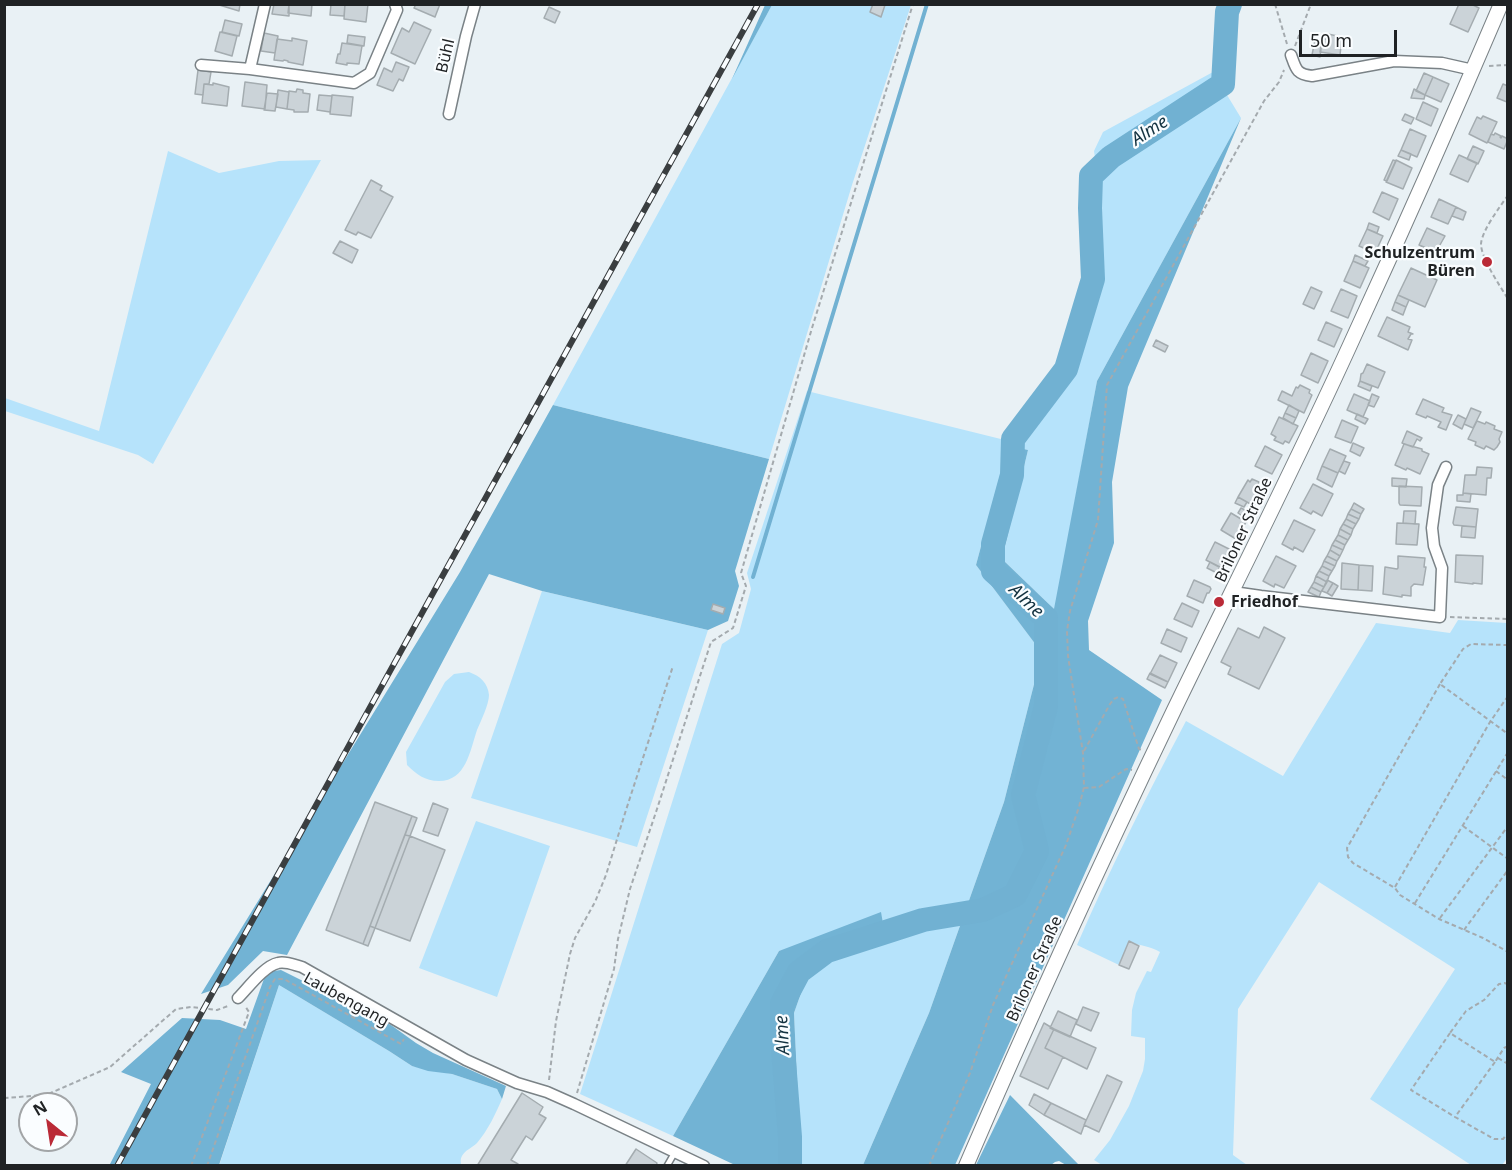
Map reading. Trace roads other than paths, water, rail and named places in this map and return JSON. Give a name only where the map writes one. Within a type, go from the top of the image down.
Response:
[{"type":"main road","name":"Briloner Straße","points":[[966,1166],[1084,899],[1349,346],[1501,4]]},
{"type":"street","points":[[249,69],[265,4]]},
{"type":"street","points":[[201,65],[354,83],[370,73],[397,10],[395,4]]},
{"type":"street","name":"Bühl","points":[[449,114],[475,4]]},
{"type":"street","points":[[1291,55],[1296,70],[1303,75],[1312,76],[1394,61],[1442,63],[1473,68]]},
{"type":"street","points":[[1233,592],[1440,617],[1442,568],[1434,546],[1432,528],[1438,485],[1446,466]]},
{"type":"street","points":[[238,998],[264,971],[277,963],[290,963],[302,967],[466,1060],[517,1083],[547,1092],[574,1104],[704,1166]]},
{"type":"lane","points":[[667,1166],[675,1152]]},
{"type":"waterway","points":[[753,577],[927,4]]},
{"type":"waterway","name":"Alme","points":[[790,1166],[782,1004],[799,972],[827,951],[923,920],[983,910],[1015,895],[1037,851],[1023,795],[1046,706],[1046,618],[993,571],[993,544],[1012,475],[1013,439],[1066,369],[1093,279],[1091,176],[1111,157],[1223,84],[1227,12],[1230,4]]},
{"type":"railway","points":[[117,1166],[758,4]]},
{"type":"place","name":"Schulzentrum Büren","points":[[1487,262]]},
{"type":"place","name":"Friedhof","points":[[1219,602]]}]
